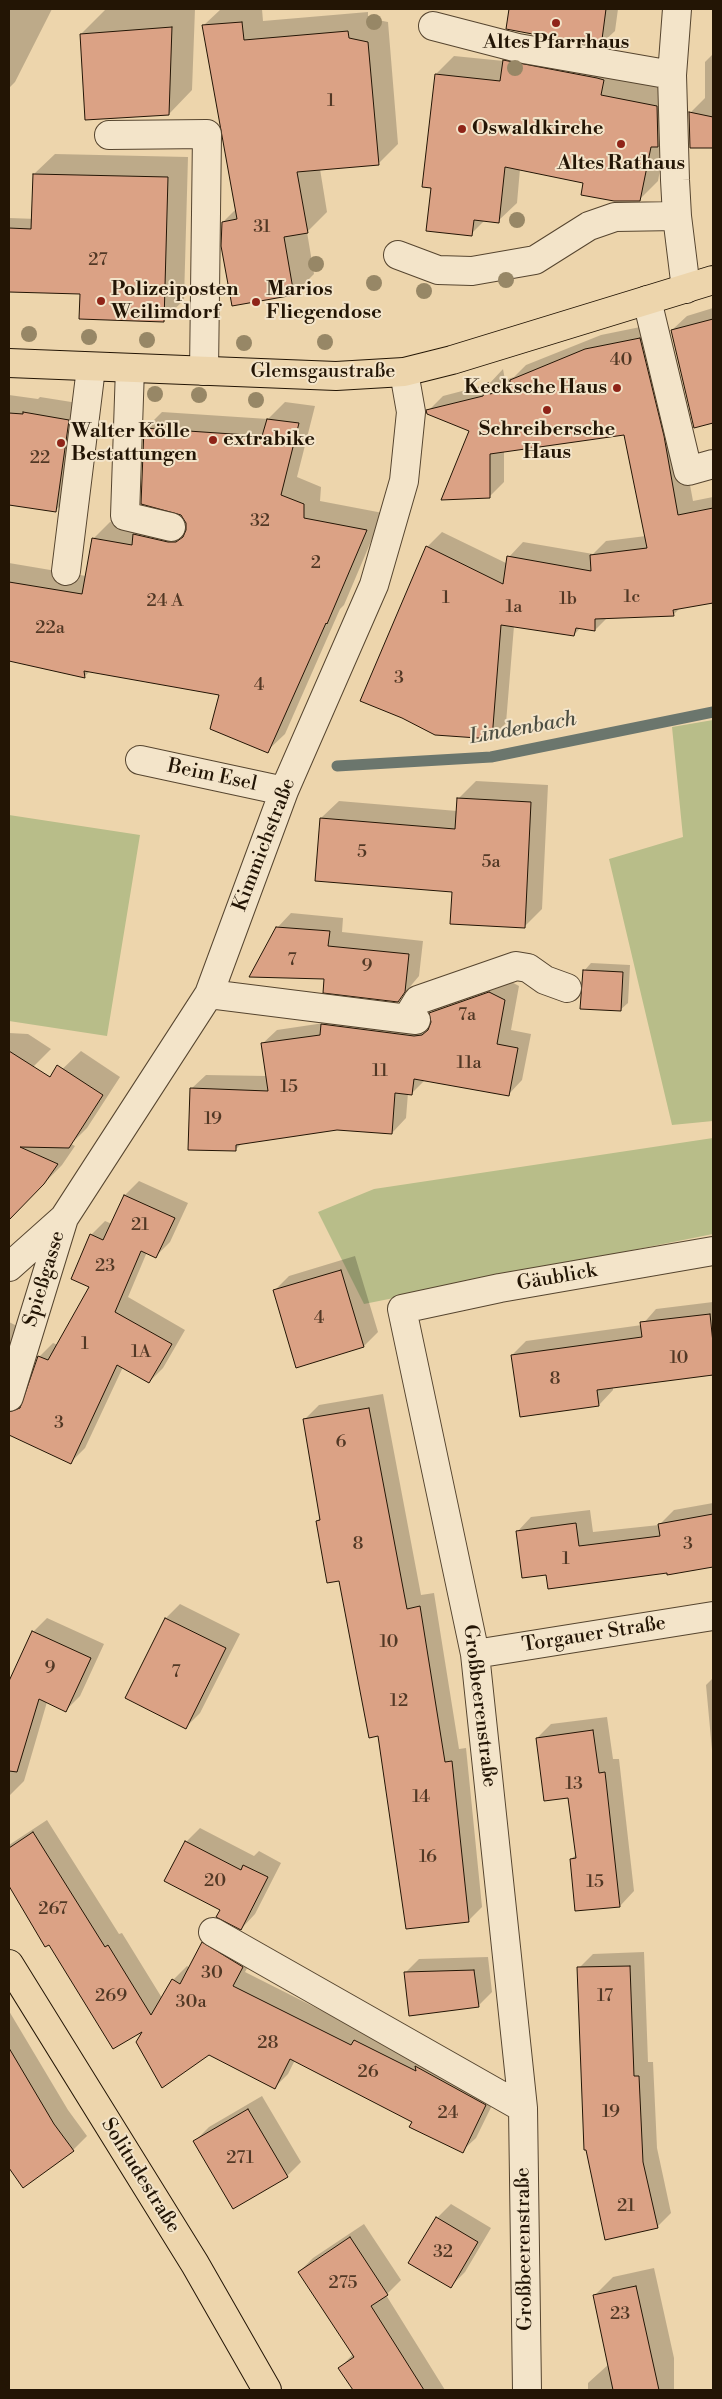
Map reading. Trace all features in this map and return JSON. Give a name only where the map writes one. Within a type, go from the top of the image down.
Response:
[{"type":"main road","name":"Glemsgaustraße","points":[[9,363],[91,368],[204,370],[336,376],[404,372],[452,360],[713,280]]},
{"type":"main road","name":"Solitudestraße","points":[[9,1964],[195,2264],[267,2390]]},
{"type":"street","points":[[677,9],[672,75],[677,216],[686,289]]},
{"type":"street","points":[[433,26],[518,48],[672,75]]},
{"type":"street","points":[[109,135],[207,134],[204,370]]},
{"type":"street","points":[[398,255],[438,270],[472,271],[535,260],[589,226],[615,216],[677,216]]},
{"type":"street","points":[[647,300],[688,471],[713,464]]},
{"type":"street","points":[[66,571],[91,368]]},
{"type":"street","points":[[130,368],[124,516],[171,527]]},
{"type":"street","name":"Kimmichstraße","points":[[9,1267],[64,1218],[209,994],[284,791],[374,585],[404,481],[411,412],[404,372]]},
{"type":"street","name":"Beim Esel","points":[[140,760],[284,791]]},
{"type":"street","points":[[209,994],[412,1019],[418,1000],[516,966],[528,968],[545,980],[567,988]]},
{"type":"street","name":"Spießgasse","points":[[9,1397],[64,1218]]},
{"type":"street","name":"Gäublick","points":[[402,1309],[500,1288],[713,1251]]},
{"type":"street","name":"Großbeerenstraße","points":[[402,1309],[476,1654],[524,2108],[527,2390]]},
{"type":"street","name":"Torgauer Straße","points":[[476,1654],[713,1616]]},
{"type":"street","points":[[213,1932],[524,2108]]},
{"type":"green space","points":[[713,720],[713,1121],[672,1125],[609,859],[683,837],[672,727]]},
{"type":"green space","points":[[9,815],[140,835],[107,1036],[9,1021]]},
{"type":"green space","points":[[713,1138],[713,1234],[364,1304],[318,1212],[374,1189]]},
{"type":"building","name":"Altes Pfarrhaus","points":[[509,9],[606,9],[601,47],[506,29]]},
{"type":"building","points":[[242,22],[244,40],[348,31],[349,38],[368,42],[379,165],[297,172],[308,233],[284,237],[294,295],[232,306],[221,246],[222,222],[237,219],[202,25]]},
{"type":"building","points":[[172,27],[169,115],[85,120],[80,34]]},
{"type":"building","points":[[503,60],[604,80],[601,95],[657,106],[658,147],[651,147],[640,201],[614,201],[581,195],[583,183],[505,167],[499,223],[474,220],[472,236],[426,231],[431,188],[422,187],[435,74],[500,81]]},
{"type":"building","points":[[689,112],[713,117],[713,148],[690,148]]},
{"type":"building","points":[[33,174],[168,177],[164,322],[79,319],[80,294],[9,292],[9,228],[31,229]]},
{"type":"building","points":[[713,319],[713,423],[694,428],[671,330]]},
{"type":"building","points":[[640,338],[664,436],[678,515],[713,508],[713,603],[673,610],[674,616],[595,619],[595,631],[576,628],[574,636],[501,625],[492,739],[435,735],[402,718],[360,701],[426,546],[503,584],[507,556],[591,571],[590,555],[647,548],[624,435],[490,454],[490,498],[441,500],[469,431],[427,414],[426,410],[483,396],[488,382],[490,394],[510,389],[510,380],[585,349]]},
{"type":"building","points":[[23,412],[69,420],[56,512],[9,505],[9,413],[23,414]]},
{"type":"building","points":[[267,419],[299,423],[281,495],[304,504],[304,518],[367,530],[327,624],[268,753],[210,729],[219,695],[84,671],[85,678],[9,661],[9,582],[82,594],[92,538],[132,545],[133,534],[168,542],[176,542],[183,537],[186,523],[181,515],[141,504],[144,428],[262,436]]},
{"type":"building","points":[[457,798],[531,802],[525,928],[450,924],[452,892],[315,881],[320,818],[455,829]]},
{"type":"building","points":[[276,927],[330,931],[328,946],[409,954],[405,992],[398,1002],[323,993],[324,979],[249,977]]},
{"type":"building","points":[[583,970],[623,972],[621,1011],[580,1009]]},
{"type":"building","points":[[489,992],[505,1000],[497,1044],[518,1048],[509,1096],[414,1079],[412,1095],[395,1093],[392,1134],[337,1130],[236,1145],[236,1151],[188,1150],[190,1088],[268,1091],[261,1043],[320,1035],[321,1024],[414,1036],[422,1035],[428,1030],[431,1022],[429,1013]]},
{"type":"building","points":[[9,1051],[50,1077],[57,1065],[103,1095],[69,1148],[20,1147],[58,1164],[44,1184],[9,1220]]},
{"type":"building","points":[[124,1195],[175,1218],[156,1258],[141,1251],[115,1312],[172,1344],[149,1383],[117,1365],[71,1464],[9,1435],[9,1412],[20,1408],[38,1356],[48,1360],[89,1287],[71,1279],[90,1234],[103,1240]]},
{"type":"building","points":[[341,1270],[364,1347],[296,1368],[273,1290]]},
{"type":"building","points":[[710,1314],[713,1343],[713,1375],[597,1390],[599,1406],[520,1417],[511,1355],[642,1337],[640,1322]]},
{"type":"building","points":[[369,1408],[407,1609],[420,1606],[445,1762],[452,1761],[469,1922],[406,1929],[378,1736],[369,1738],[339,1581],[327,1583],[316,1521],[320,1520],[303,1419]]},
{"type":"building","points":[[713,1514],[713,1567],[667,1575],[667,1573],[548,1589],[546,1575],[522,1578],[516,1531],[576,1523],[579,1546],[660,1536],[658,1524]]},
{"type":"building","points":[[165,1618],[226,1648],[186,1729],[125,1698]]},
{"type":"building","points":[[32,1631],[91,1658],[66,1712],[39,1699],[17,1772],[9,1771],[9,1681]]},
{"type":"building","points":[[593,1730],[599,1773],[605,1772],[620,1907],[575,1911],[570,1859],[576,1858],[568,1798],[544,1801],[536,1738]]},
{"type":"building","points":[[33,1832],[105,1947],[108,1945],[151,2015],[172,1979],[180,1984],[202,1942],[243,1967],[233,1986],[351,2045],[354,2040],[416,2071],[415,2066],[486,2105],[463,2153],[409,2127],[412,2122],[290,2059],[275,2089],[209,2055],[162,2088],[136,2042],[142,2032],[113,2049],[49,1945],[45,1947],[9,1886],[9,1848]]},
{"type":"building","points":[[185,1841],[241,1870],[243,1865],[268,1877],[241,1930],[216,1917],[220,1910],[164,1881]]},
{"type":"building","points":[[630,1966],[634,2076],[639,2076],[643,2162],[658,2228],[605,2240],[586,2150],[584,2150],[577,1967]]},
{"type":"building","points":[[474,1970],[479,2007],[409,2016],[404,1972]]},
{"type":"building","points":[[9,2048],[54,2124],[74,2151],[23,2188],[9,2168]]},
{"type":"building","points":[[248,2109],[288,2177],[233,2209],[193,2141]]},
{"type":"building","points":[[436,2217],[478,2242],[451,2288],[408,2263]]},
{"type":"building","points":[[350,2237],[388,2295],[371,2306],[424,2390],[353,2390],[338,2368],[354,2357],[298,2272]]},
{"type":"building","points":[[636,2286],[659,2390],[613,2390],[593,2295]]},
{"type":"waterway","name":"Lindenbach","points":[[337,766],[491,757],[713,712]]},
{"type":"place","name":"Altes Pfarrhaus","points":[[556,23]]},
{"type":"place","name":"Oswaldkirche","points":[[462,129]]},
{"type":"place","name":"Altes Rathaus","points":[[621,144]]},
{"type":"place","name":"Polizeiposten Weilimdorf","points":[[101,301]]},
{"type":"place","name":"Marios Fliegendose","points":[[256,302]]},
{"type":"place","name":"Kecksche Haus","points":[[617,388]]},
{"type":"place","name":"Schreibersche Haus","points":[[547,410]]},
{"type":"place","name":"extrabike","points":[[213,440]]},
{"type":"place","name":"Walter Kölle Bestattungen","points":[[61,443]]}]
